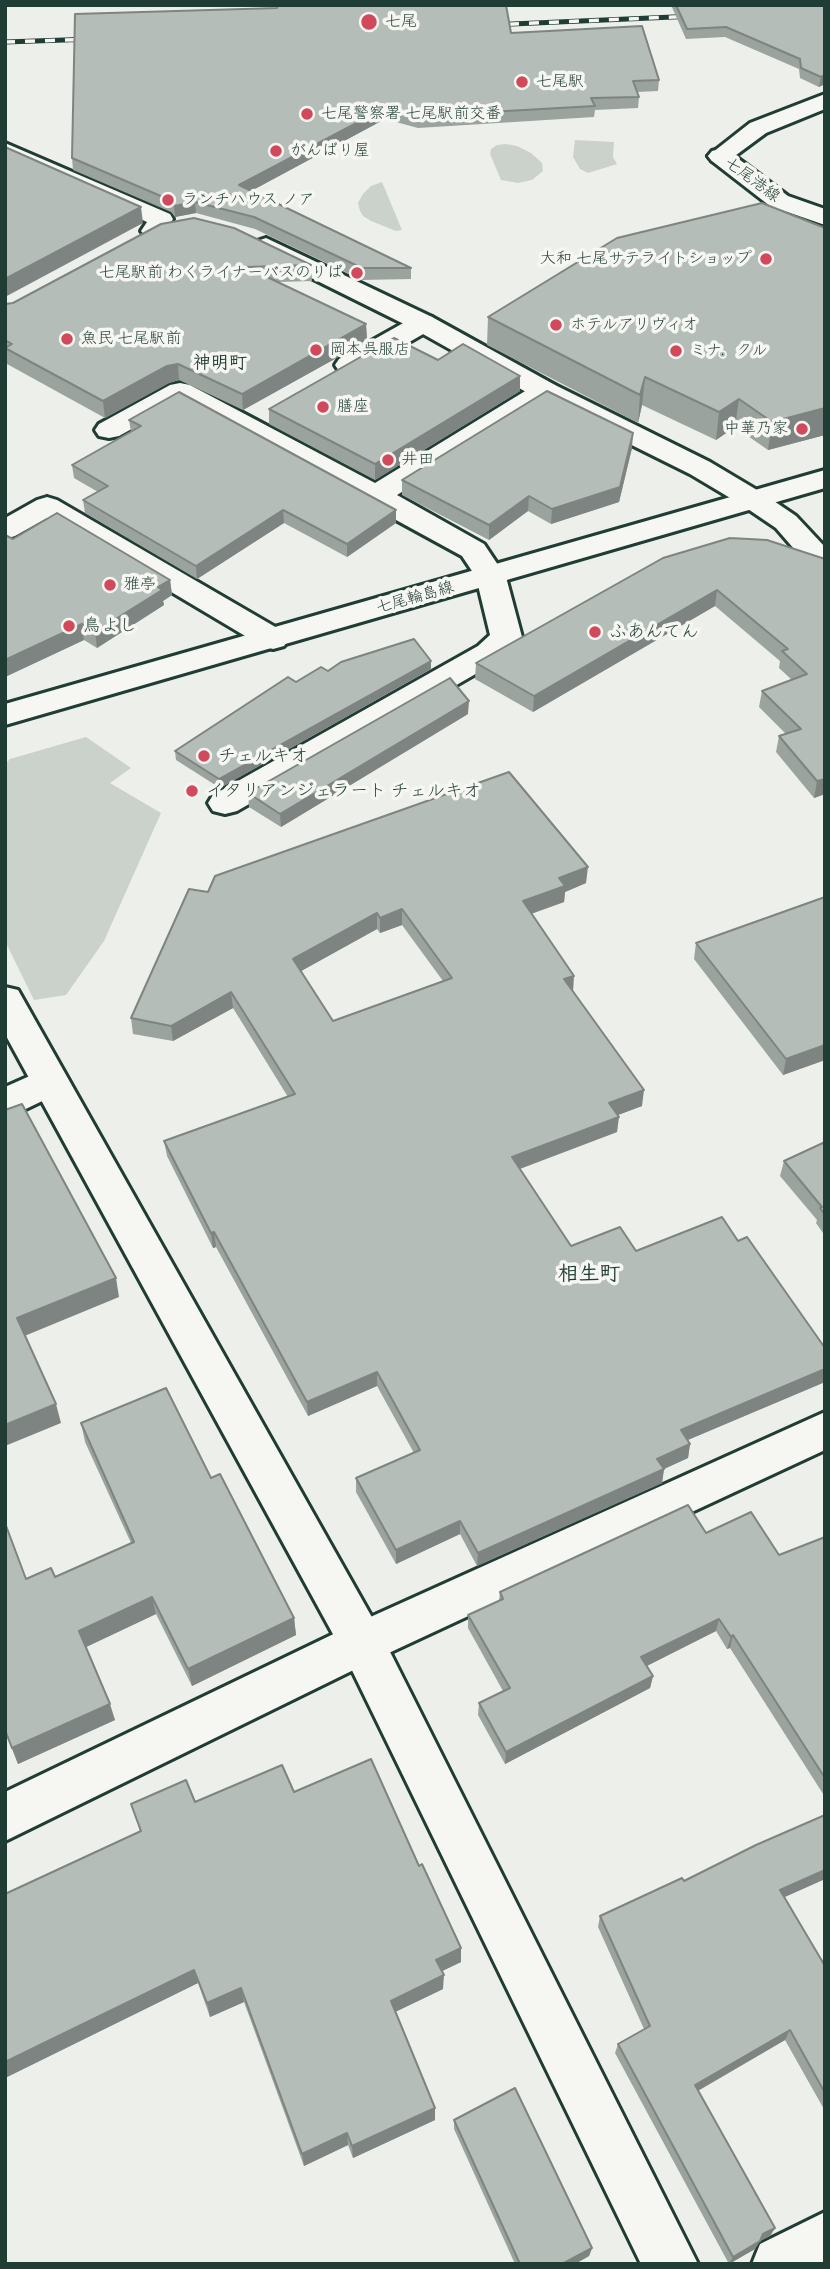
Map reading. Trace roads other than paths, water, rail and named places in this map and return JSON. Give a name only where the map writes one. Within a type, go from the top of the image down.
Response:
[{"type":"street","name":"七尾港線","points":[[825,101],[758,128],[720,156],[779,201],[825,218]]},
{"type":"street","points":[[5,150],[161,219],[142,237],[181,225]]},
{"type":"street","points":[[245,236],[423,323],[545,391],[700,468],[786,522],[825,566]]},
{"type":"street","points":[[327,377],[423,323]]},
{"type":"street","points":[[109,430],[180,391],[255,418],[376,495],[473,550],[491,577],[506,637],[489,653],[225,803]]},
{"type":"street","points":[[376,495],[545,391]]},
{"type":"street","name":"七尾輪島線","points":[[5,715],[825,479]]},
{"type":"street","points":[[5,530],[47,506],[273,639]]},
{"type":"street","points":[[5,1000],[362,1643],[670,2264]]},
{"type":"street","points":[[5,1104],[50,1081]]},
{"type":"street","points":[[5,1817],[362,1643],[825,1430]]},
{"type":"street","points":[[780,2264],[825,2239]]},
{"type":"railway","points":[[489,25],[696,16]]},
{"type":"railway","points":[[5,42],[94,39]]},
{"type":"place","name":"七尾","points":[[369,22]]},
{"type":"place","name":"七尾駅","points":[[522,82]]},
{"type":"place","name":"七尾警察署 七尾駅前交番","points":[[307,114]]},
{"type":"place","name":"がんばり屋","points":[[276,151]]},
{"type":"place","name":"ランチハウス ノア","points":[[168,200]]},
{"type":"place","name":"大和 七尾サテライトショップ","points":[[766,259]]},
{"type":"place","name":"七尾駅前 わくライナーバスのりば","points":[[357,273]]},
{"type":"place","name":"ホテルアリヴィオ","points":[[556,325]]},
{"type":"place","name":"魚民 七尾駅前","points":[[67,339]]},
{"type":"place","name":"岡本呉服店","points":[[316,350]]},
{"type":"place","name":"ミナ．クル","points":[[676,351]]},
{"type":"place","name":"膳座","points":[[323,407]]},
{"type":"place","name":"中華乃家","points":[[802,429]]},
{"type":"place","name":"井田","points":[[388,460]]},
{"type":"place","name":"雅亭","points":[[110,585]]},
{"type":"place","name":"鳥よし","points":[[69,626]]},
{"type":"place","name":"ふあんてん","points":[[595,632]]},
{"type":"place","name":"チェルキオ","points":[[204,756]]},
{"type":"place","name":"イタリアンジェラート チェルキオ","points":[[192,791]]},
{"type":"district","name":"神明町","points":[[220,363]]},
{"type":"district","name":"相生町","points":[[589,1275]]}]
